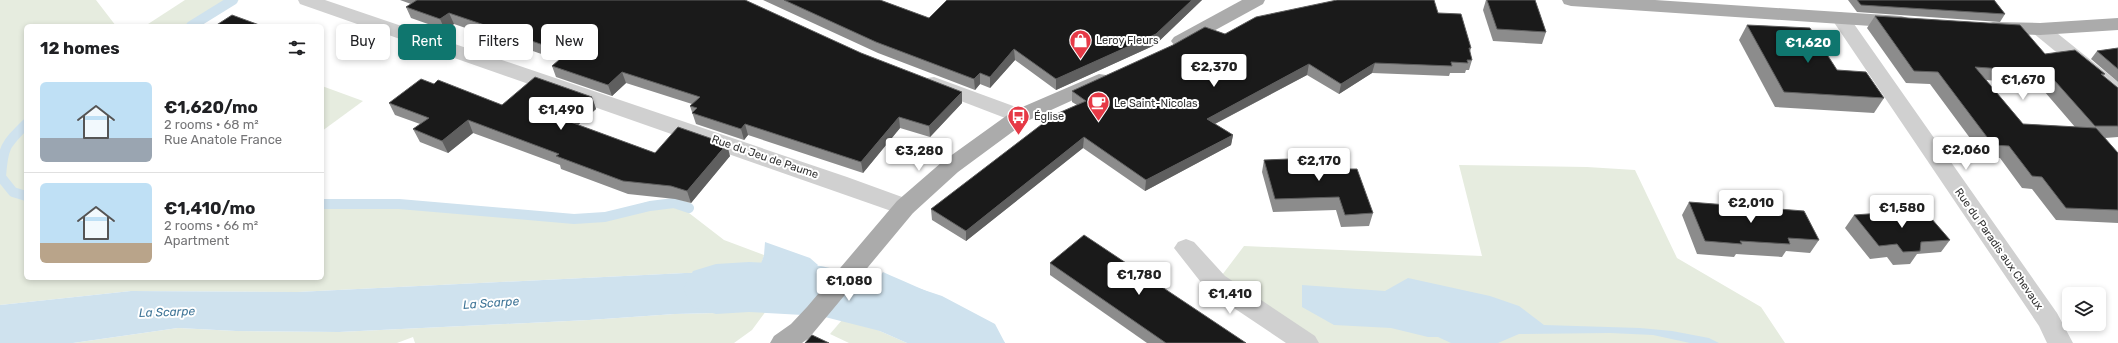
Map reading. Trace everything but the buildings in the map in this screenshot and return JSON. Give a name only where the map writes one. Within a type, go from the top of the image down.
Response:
[{"type":"main road","points":[[1164,50],[1256,0]]},
{"type":"main road","points":[[1571,0],[1694,4],[1917,24]]},
{"type":"main road","points":[[1976,27],[2040,29],[2118,24]]},
{"type":"main road","points":[[783,343],[800,331],[816,314],[905,207],[950,167],[1020,116],[1118,71]]},
{"type":"street","name":"Rue du Jeu de Paume","points":[[306,0],[825,178],[905,207]]},
{"type":"street","name":"Rue du Paradis aux Chevaux","points":[[1840,18],[2048,320],[2060,343]]},
{"type":"street","points":[[2040,29],[2118,92]]},
{"type":"street","points":[[914,75],[1020,116]]},
{"type":"street","points":[[1186,248],[1216,284],[1306,343]]},
{"type":"shaded area","points":[[0,0],[96,0],[114,24],[24,24],[24,280],[324,280],[324,200],[440,205],[521,211],[568,217],[627,210],[646,202],[675,199],[691,203],[689,213],[724,240],[764,255],[759,272],[685,273],[297,292],[131,291],[0,305]]},
{"type":"shaded area","points":[[185,0],[239,0],[199,24],[148,24]]},
{"type":"shaded area","points":[[324,87],[363,101],[324,130]]},
{"type":"shaded area","points":[[1459,165],[1587,167],[1635,170],[1677,258],[1761,307],[1785,343],[1306,343],[1216,283],[1244,246],[1482,256]]},
{"type":"shaded area","points":[[769,307],[752,330],[734,343],[415,343],[413,337],[397,343],[73,343],[178,328],[236,331],[339,332],[717,313]]},
{"type":"shaded area","points":[[842,320],[864,324],[907,343],[849,343],[830,334]]},
{"type":"water","points":[[765,242],[810,258],[818,265],[781,308],[769,307],[717,313],[339,332],[236,331],[178,328],[73,343],[0,343],[0,305],[131,291],[297,292],[685,273],[758,272],[764,255]]},
{"type":"water","points":[[883,272],[932,293],[966,311],[995,331],[1005,343],[907,343],[864,324],[842,320],[861,301]]},
{"type":"water","points":[[1408,278],[1490,296],[1519,306],[1544,325],[1640,328],[1672,331],[1709,338],[1719,343],[1690,343],[1653,335],[1610,333],[1519,334],[1498,343],[1451,343],[1438,337],[1428,337],[1391,328],[1334,325],[1302,307],[1302,285],[1385,291]]},
{"type":"waterway","points":[[194,24],[233,0]]},
{"type":"waterway","points":[[24,126],[6,147],[1,177],[13,192],[24,195]]},
{"type":"waterway","points":[[324,204],[399,204],[574,219],[605,217],[650,206],[674,203],[689,208]]},
{"type":"waterway","name":"La Scarpe","points":[[716,289],[749,287],[821,291],[918,314],[971,343]]},
{"type":"place","name":"Leroy Fleurs","points":[[1081,60]]},
{"type":"place","name":"Le Saint-Nicolas","points":[[1099,122]]},
{"type":"place","name":"Église","points":[[1019,136]]}]
